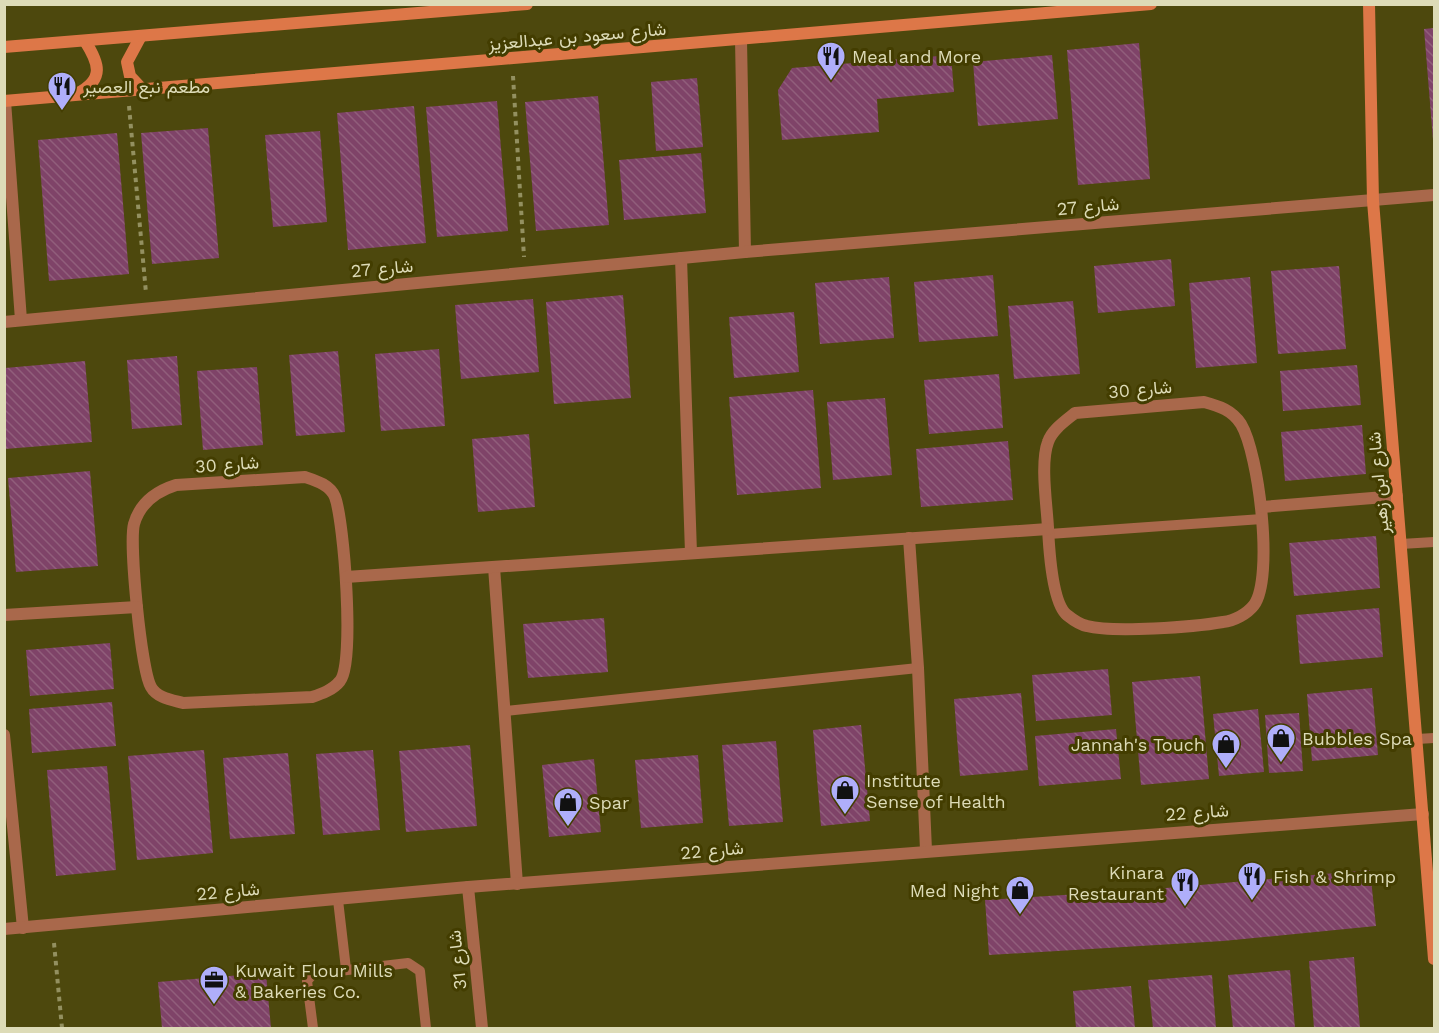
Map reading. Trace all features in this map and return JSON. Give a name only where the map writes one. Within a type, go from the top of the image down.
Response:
[{"type":"main road","name":"شارع سعود بن عبدالعزيز","points":[[5,101],[1151,4]]},
{"type":"main road","name":"شارع ابن زهير","points":[[1369,4],[1373,201],[1434,959]]},
{"type":"main road","name":"شارع سعود بن عبدالعزيز","points":[[4,47],[525,5]]},
{"type":"main road","points":[[141,36],[127,62],[130,76],[143,90]]},
{"type":"main road","points":[[75,96],[90,87],[97,73],[97,60],[85,41]]},
{"type":"street","points":[[741,40],[745,252]]},
{"type":"street","points":[[5,101],[21,320]]},
{"type":"street","name":"شارع 27","points":[[4,322],[745,252],[1434,195]]},
{"type":"street","points":[[681,258],[691,553]]},
{"type":"street","name":"شارع 30","points":[[1204,402],[1225,408],[1240,422],[1250,441],[1262,513],[1262,585],[1254,605],[1241,616],[1224,622],[1116,629],[1086,626],[1066,615],[1056,597],[1049,532],[1046,455],[1048,441],[1059,426],[1075,413],[1204,402]]},
{"type":"street","name":"شارع 30","points":[[305,477],[321,482],[334,495],[340,519],[346,577],[347,661],[341,681],[325,693],[312,697],[183,703],[164,699],[152,689],[145,672],[137,607],[134,524],[142,507],[158,491],[176,485],[305,477]]},
{"type":"street","points":[[1262,513],[1397,496]]},
{"type":"street","points":[[346,577],[909,538],[1049,532]]},
{"type":"street","points":[[909,538],[918,668],[926,850]]},
{"type":"street","points":[[494,567],[517,884]]},
{"type":"street","points":[[4,615],[137,607]]},
{"type":"street","points":[[4,735],[23,928]]},
{"type":"street","name":"شارع 22","points":[[4,930],[468,887],[926,850],[1423,814]]},
{"type":"street","name":"شارع 31","points":[[468,887],[482,1029]]},
{"type":"lane","points":[[1049,532],[1262,513]]},
{"type":"lane","points":[[1401,544],[1434,542]]},
{"type":"lane","points":[[506,711],[918,668]]},
{"type":"lane","points":[[1417,739],[1434,738]]},
{"type":"lane","points":[[338,900],[346,969]]},
{"type":"lane","points":[[313,1029],[307,981],[313,974],[408,963],[420,971],[426,1029]]},
{"type":"path","points":[[512,59],[525,273]]},
{"type":"path","points":[[128,91],[147,309]]},
{"type":"path","points":[[52,925],[62,1029]]},
{"type":"building","points":[[1434,28],[1434,140],[1433,140],[1424,29]]},
{"type":"building","points":[[1139,43],[1150,179],[1078,185],[1067,50]]},
{"type":"building","points":[[951,55],[954,92],[877,99],[879,132],[782,140],[778,90],[792,68]]},
{"type":"building","points":[[1052,55],[1058,119],[978,126],[973,62]]},
{"type":"building","points":[[697,78],[703,147],[656,151],[651,82]]},
{"type":"building","points":[[598,96],[609,225],[536,231],[525,102]]},
{"type":"building","points":[[497,101],[508,231],[437,237],[426,107]]},
{"type":"building","points":[[414,106],[426,243],[348,250],[337,113]]},
{"type":"building","points":[[208,128],[219,258],[152,264],[141,133]]},
{"type":"building","points":[[320,131],[327,222],[273,227],[265,135]]},
{"type":"building","points":[[117,133],[129,274],[49,281],[38,140]]},
{"type":"building","points":[[701,153],[706,213],[624,220],[619,160]]},
{"type":"building","points":[[1171,259],[1175,306],[1098,313],[1094,266]]},
{"type":"building","points":[[1339,266],[1346,349],[1278,354],[1271,271]]},
{"type":"building","points":[[993,275],[998,336],[919,342],[914,282]]},
{"type":"building","points":[[889,277],[894,338],[820,344],[815,283]]},
{"type":"building","points":[[1250,277],[1257,363],[1196,368],[1189,283]]},
{"type":"building","points":[[623,295],[631,398],[554,404],[546,302]]},
{"type":"building","points":[[533,299],[539,372],[461,379],[455,305]]},
{"type":"building","points":[[1073,301],[1080,374],[1014,379],[1008,306]]},
{"type":"building","points":[[794,312],[799,372],[734,378],[729,317]]},
{"type":"building","points":[[439,349],[445,426],[381,431],[375,354]]},
{"type":"building","points":[[338,351],[345,432],[296,436],[289,355]]},
{"type":"building","points":[[177,356],[182,425],[132,429],[127,360]]},
{"type":"building","points":[[85,361],[92,442],[5,449],[5,368]]},
{"type":"building","points":[[1357,365],[1361,405],[1283,411],[1280,371]]},
{"type":"building","points":[[257,367],[263,445],[203,450],[197,371]]},
{"type":"building","points":[[999,374],[1003,428],[929,434],[924,380]]},
{"type":"building","points":[[813,390],[821,488],[737,495],[729,397]]},
{"type":"building","points":[[885,398],[892,475],[833,480],[827,402]]},
{"type":"building","points":[[1362,425],[1366,474],[1285,481],[1281,432]]},
{"type":"building","points":[[529,434],[535,507],[478,512],[472,439]]},
{"type":"building","points":[[1008,441],[1013,500],[921,507],[916,449]]},
{"type":"building","points":[[90,471],[98,566],[16,572],[8,478]]},
{"type":"building","points":[[1376,536],[1380,588],[1294,596],[1289,543]]},
{"type":"building","points":[[1379,608],[1383,657],[1300,664],[1296,615]]},
{"type":"building","points":[[604,618],[608,672],[528,678],[523,624]]},
{"type":"building","points":[[110,643],[114,689],[30,696],[26,650]]},
{"type":"building","points":[[1108,669],[1112,715],[1036,721],[1032,675]]},
{"type":"building","points":[[1200,676],[1209,779],[1141,785],[1132,682]]},
{"type":"building","points":[[1372,688],[1378,755],[1312,761],[1307,694]]},
{"type":"building","points":[[1021,693],[1028,770],[960,776],[954,699]]},
{"type":"building","points":[[112,702],[116,746],[32,753],[29,709]]},
{"type":"building","points":[[1258,709],[1264,772],[1219,776],[1213,714]]},
{"type":"building","points":[[1299,713],[1303,771],[1269,773],[1265,715]]},
{"type":"building","points":[[861,725],[870,821],[821,826],[813,730]]},
{"type":"building","points":[[1116,729],[1121,779],[1039,786],[1035,736]]},
{"type":"building","points":[[776,741],[783,822],[729,826],[722,745]]},
{"type":"building","points":[[470,745],[477,826],[406,832],[399,751]]},
{"type":"building","points":[[204,750],[213,853],[137,860],[128,756]]},
{"type":"building","points":[[373,750],[380,830],[323,835],[316,754]]},
{"type":"building","points":[[288,753],[295,834],[230,839],[223,758]]},
{"type":"building","points":[[698,755],[703,823],[641,828],[635,760]]},
{"type":"building","points":[[594,759],[601,832],[549,837],[542,765]]},
{"type":"building","points":[[107,766],[116,870],[56,876],[47,770]]},
{"type":"building","points":[[1370,870],[1376,926],[1223,941],[989,955],[985,900],[1143,890]]},
{"type":"building","points":[[1354,957],[1360,1028],[1314,1028],[1309,961]]},
{"type":"building","points":[[1290,970],[1295,1028],[1233,1028],[1228,975]]},
{"type":"building","name":"Kuwait Flour Mills & Bakeries Co.","points":[[266,973],[271,1028],[162,1028],[158,982]]},
{"type":"building","points":[[1212,975],[1216,1028],[1153,1028],[1148,980]]},
{"type":"building","points":[[1131,986],[1135,1028],[1076,1028],[1073,991]]},
{"type":"place","name":"Meal and More","points":[[831,82]]},
{"type":"place","name":"مطعم نبع العصير","points":[[62,112]]},
{"type":"place","name":"Bubbles Spa","points":[[1281,764]]},
{"type":"place","name":"Jannah's Touch","points":[[1226,770]]},
{"type":"place","name":"Institute Sense of Health","points":[[845,816]]},
{"type":"place","name":"Spar","points":[[568,828]]},
{"type":"place","name":"Fish & Shrimp","points":[[1252,902]]},
{"type":"place","name":"Kinara Restaurant","points":[[1185,908]]},
{"type":"place","name":"Med Night","points":[[1020,916]]},
{"type":"place","name":"Kuwait Flour Mills & Bakeries Co.","points":[[214,1006]]}]
